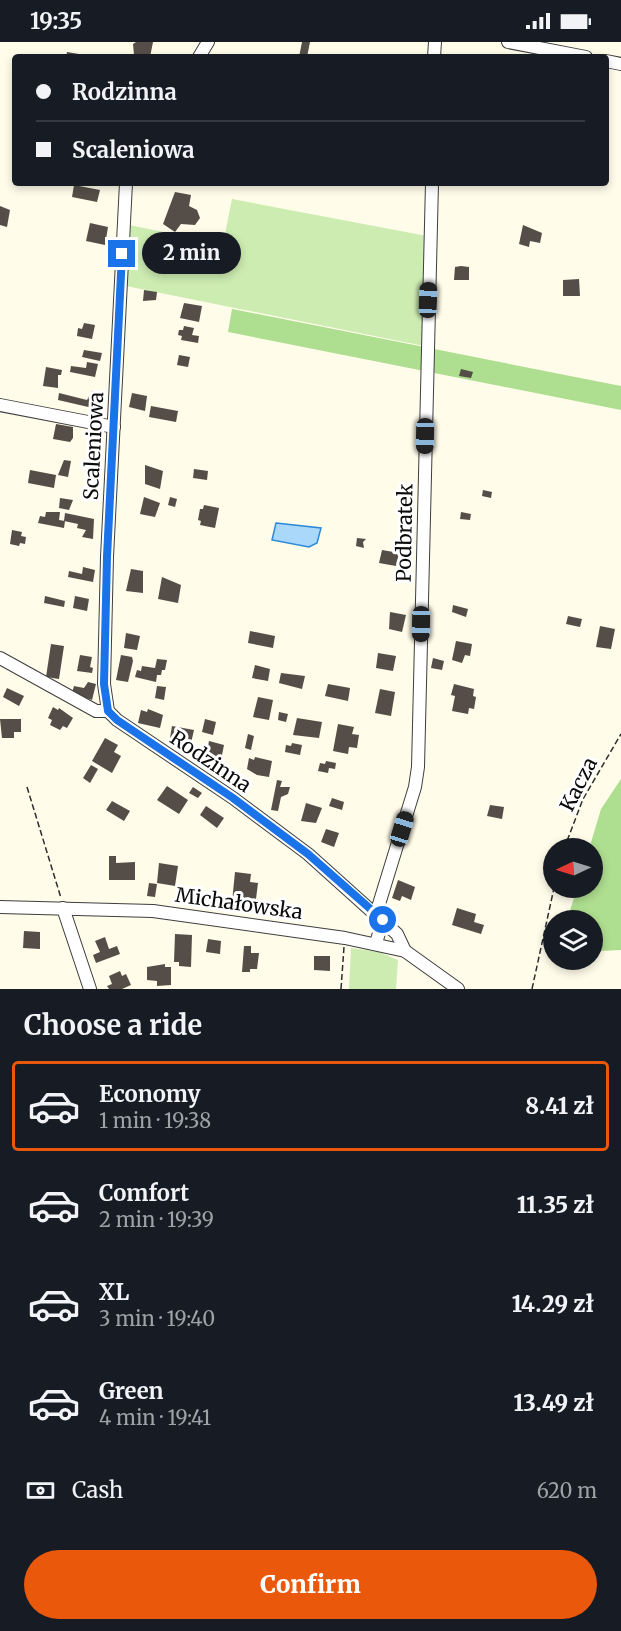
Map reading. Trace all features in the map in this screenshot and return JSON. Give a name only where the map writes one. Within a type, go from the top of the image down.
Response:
[{"type":"street","points":[[508,42],[570,54]]},
{"type":"street","name":"Scaleniowa","points":[[108,711],[104,684],[126,186]]},
{"type":"street","name":"Podbratek","points":[[376,943],[379,917],[416,786],[418,767],[432,186]]},
{"type":"street","points":[[0,405],[114,427]]},
{"type":"street","name":"Rodzinna","points":[[0,658],[96,711],[108,711],[117,720],[233,798],[308,854],[379,917],[398,934],[405,951]]},
{"type":"street","name":"Michałowska","points":[[0,907],[153,911],[376,943],[405,951],[458,989]]},
{"type":"street","points":[[63,908],[90,989]]},
{"type":"path","name":"Kacza","points":[[568,838],[583,799],[621,734]]},
{"type":"path","points":[[27,787],[63,908]]},
{"type":"path","points":[[532,989],[552,898]]},
{"type":"path","points":[[341,989],[345,938]]},
{"type":"green space","points":[[232,199],[427,236],[424,346],[126,286],[129,225],[223,244]]},
{"type":"green space","points":[[232,309],[621,386],[621,410],[228,332]]},
{"type":"green space","points":[[621,779],[621,950],[603,951],[603,910],[570,910],[574,898],[603,898],[603,838],[592,838],[601,809]]},
{"type":"green space","points":[[351,948],[379,952],[398,960],[396,989],[349,989]]},
{"type":"water","points":[[276,523],[321,528],[317,543],[309,547],[272,540]]},
{"type":"building","points":[[153,42],[151,54],[134,54],[133,44]]},
{"type":"building","points":[[302,42],[310,42],[308,54],[300,54]]},
{"type":"building","points":[[74,186],[100,190],[97,202],[72,197]]},
{"type":"building","points":[[175,192],[191,195],[189,206],[197,210],[200,218],[195,225],[181,224],[175,232],[163,224]]},
{"type":"building","points":[[0,206],[10,210],[7,227],[0,225]]},
{"type":"building","points":[[90,223],[108,227],[105,245],[86,241]]},
{"type":"building","points":[[523,225],[542,233],[540,243],[530,241],[529,247],[519,244]]},
{"type":"building","points":[[455,267],[469,267],[469,280],[454,280]]},
{"type":"building","points":[[579,279],[580,296],[563,296],[563,280]]},
{"type":"building","points":[[144,290],[157,292],[156,300],[143,301]]},
{"type":"building","points":[[184,303],[202,306],[199,322],[180,318]]},
{"type":"building","points":[[84,323],[95,325],[92,339],[77,336],[78,328],[82,329]]},
{"type":"building","points":[[184,326],[194,328],[192,335],[199,336],[198,343],[181,340],[182,336],[178,335],[179,330],[183,330]]},
{"type":"building","points":[[84,350],[102,353],[100,361],[82,357]]},
{"type":"building","points":[[179,355],[190,357],[188,367],[177,365]]},
{"type":"building","points":[[87,362],[98,364],[95,377],[70,372],[71,366],[86,368]]},
{"type":"building","points":[[46,367],[62,370],[61,375],[58,375],[58,388],[43,386]]},
{"type":"building","points":[[461,369],[473,372],[471,378],[459,376]]},
{"type":"building","points":[[92,391],[100,392],[97,409],[58,400],[59,393],[87,400]]},
{"type":"building","points":[[132,393],[147,396],[145,411],[129,407]]},
{"type":"building","points":[[151,406],[178,411],[176,422],[149,417]]},
{"type":"building","points":[[56,424],[73,427],[73,438],[70,442],[53,439]]},
{"type":"building","points":[[64,460],[71,461],[68,477],[58,475]]},
{"type":"building","points":[[145,465],[163,471],[160,489],[145,484]]},
{"type":"building","points":[[194,469],[208,471],[207,480],[193,478]]},
{"type":"building","points":[[30,470],[56,475],[54,488],[28,483]]},
{"type":"building","points":[[483,490],[492,492],[491,498],[482,496]]},
{"type":"building","points":[[144,497],[160,503],[155,517],[140,514]]},
{"type":"building","points":[[170,497],[177,499],[175,507],[168,505]]},
{"type":"building","points":[[60,498],[73,500],[69,510],[59,508]]},
{"type":"building","points":[[204,505],[219,508],[215,528],[200,525],[201,521],[198,520],[200,509],[203,509]]},
{"type":"building","points":[[46,512],[60,512],[59,520],[65,521],[64,528],[38,523],[40,516],[45,517]]},
{"type":"building","points":[[461,512],[471,514],[470,520],[460,519]]},
{"type":"building","points":[[65,513],[94,519],[93,539],[82,537],[86,530],[77,528],[78,524],[64,521]]},
{"type":"building","points":[[12,530],[22,532],[21,536],[26,537],[25,544],[20,543],[19,546],[10,544]]},
{"type":"building","points":[[357,538],[366,539],[363,542],[364,548],[356,546]]},
{"type":"building","points":[[382,550],[399,553],[396,566],[379,563]]},
{"type":"building","points":[[83,567],[95,570],[93,582],[68,577],[69,571],[82,574]]},
{"type":"building","points":[[131,569],[143,571],[143,593],[126,591]]},
{"type":"building","points":[[162,577],[181,585],[178,603],[158,599]]},
{"type":"building","points":[[45,596],[65,601],[64,607],[44,603]]},
{"type":"building","points":[[75,596],[89,599],[87,611],[73,608]]},
{"type":"building","points":[[453,605],[468,609],[466,617],[452,612]]},
{"type":"building","points":[[390,612],[406,615],[402,632],[389,629]]},
{"type":"building","points":[[568,616],[582,619],[580,627],[566,624]]},
{"type":"building","points":[[600,626],[615,629],[611,649],[596,647]]},
{"type":"building","points":[[250,631],[275,636],[273,648],[248,643]]},
{"type":"building","points":[[126,633],[140,636],[137,650],[124,648]]},
{"type":"building","points":[[456,641],[472,644],[470,656],[465,655],[462,663],[452,660]]},
{"type":"building","points":[[51,644],[64,646],[59,679],[46,677]]},
{"type":"building","points":[[378,653],[396,656],[393,671],[376,668]]},
{"type":"building","points":[[80,655],[92,657],[90,667],[93,668],[92,673],[77,671]]},
{"type":"building","points":[[121,655],[132,657],[128,682],[116,680]]},
{"type":"building","points":[[433,658],[444,661],[442,670],[431,668]]},
{"type":"building","points":[[157,659],[167,660],[165,670],[162,670],[161,675],[157,675],[156,682],[135,677],[137,670],[141,671],[142,666],[155,668]]},
{"type":"building","points":[[255,665],[270,669],[268,681],[252,678]]},
{"type":"building","points":[[281,673],[305,676],[302,689],[279,683]]},
{"type":"building","points":[[88,682],[96,684],[92,700],[72,693],[74,686],[84,688]]},
{"type":"building","points":[[328,684],[350,688],[348,701],[325,696]]},
{"type":"building","points":[[454,684],[474,689],[473,696],[476,697],[474,709],[469,708],[468,714],[452,711],[455,696],[451,695]]},
{"type":"building","points":[[157,686],[166,687],[164,700],[155,698]]},
{"type":"building","points":[[7,688],[24,696],[19,706],[3,697]]},
{"type":"building","points":[[380,689],[395,692],[391,716],[375,713]]},
{"type":"building","points":[[258,697],[273,700],[269,720],[253,717]]},
{"type":"building","points":[[53,707],[58,710],[59,708],[73,718],[67,728],[63,726],[60,730],[50,725],[52,720],[48,718]]},
{"type":"building","points":[[148,709],[163,715],[160,728],[138,723],[141,710],[147,712]]},
{"type":"building","points":[[279,712],[288,714],[286,722],[278,720]]},
{"type":"building","points":[[297,718],[322,722],[319,738],[293,735]]},
{"type":"building","points":[[0,719],[21,719],[21,732],[14,732],[14,738],[2,738]]},
{"type":"building","points":[[205,719],[216,722],[213,735],[202,732]]},
{"type":"building","points":[[338,724],[354,727],[352,734],[359,735],[357,748],[349,747],[348,754],[333,751]]},
{"type":"building","points":[[172,726],[194,730],[191,743],[170,738]]},
{"type":"building","points":[[248,734],[254,736],[251,750],[245,748]]},
{"type":"building","points":[[105,738],[118,745],[114,752],[121,756],[112,773],[92,761]]},
{"type":"building","points":[[209,741],[224,745],[221,760],[206,757]]},
{"type":"building","points":[[292,743],[302,745],[300,755],[285,752],[286,745],[291,746]]},
{"type":"building","points":[[255,757],[272,761],[269,777],[257,775],[247,769],[249,758],[254,760]]},
{"type":"building","points":[[326,761],[336,763],[335,769],[329,768],[328,773],[318,771],[320,763],[325,764]]},
{"type":"building","points":[[91,765],[98,769],[90,783],[83,778]]},
{"type":"building","points":[[277,780],[282,781],[280,787],[290,787],[288,794],[281,797],[278,811],[271,810]]},
{"type":"building","points":[[167,786],[188,800],[179,814],[157,800]]},
{"type":"building","points":[[193,787],[202,793],[198,798],[189,793]]},
{"type":"building","points":[[332,798],[344,802],[342,810],[329,806]]},
{"type":"building","points":[[112,801],[130,811],[124,821],[106,810]]},
{"type":"building","points":[[306,803],[322,808],[316,823],[301,821]]},
{"type":"building","points":[[490,805],[504,807],[502,819],[487,816]]},
{"type":"building","points":[[206,806],[224,818],[217,828],[200,815]]},
{"type":"building","points":[[326,829],[339,833],[334,847],[321,842]]},
{"type":"building","points":[[109,856],[116,856],[116,863],[135,862],[135,880],[109,880]]},
{"type":"building","points":[[159,863],[178,866],[175,886],[157,883]]},
{"type":"building","points":[[235,872],[251,874],[250,882],[258,883],[256,899],[247,898],[247,904],[232,902]]},
{"type":"building","points":[[398,880],[415,887],[411,900],[402,896],[400,901],[392,898]]},
{"type":"building","points":[[149,883],[157,884],[155,897],[147,896]]},
{"type":"building","points":[[457,908],[476,914],[474,922],[484,925],[481,934],[452,925]]},
{"type":"building","points":[[24,931],[40,932],[40,949],[23,948]]},
{"type":"building","points":[[175,934],[192,935],[191,967],[179,966],[179,962],[174,962]]},
{"type":"building","points":[[105,937],[109,949],[117,946],[120,954],[96,963],[93,955],[100,952],[95,941]]},
{"type":"building","points":[[208,939],[221,941],[220,954],[206,952]]},
{"type":"building","points":[[244,946],[251,946],[251,953],[259,953],[257,969],[250,969],[250,972],[242,972]]},
{"type":"building","points":[[314,956],[330,956],[330,971],[314,970]]},
{"type":"building","points":[[165,964],[165,967],[171,967],[171,985],[157,986],[157,981],[147,980],[147,967]]},
{"type":"building","points":[[120,971],[122,976],[126,974],[131,985],[122,989],[109,989],[107,986],[112,984],[109,976]]},
{"type":"route","points":[[122,254],[107,557],[104,684],[108,711],[117,720],[233,798],[308,854],[383,920]]}]
